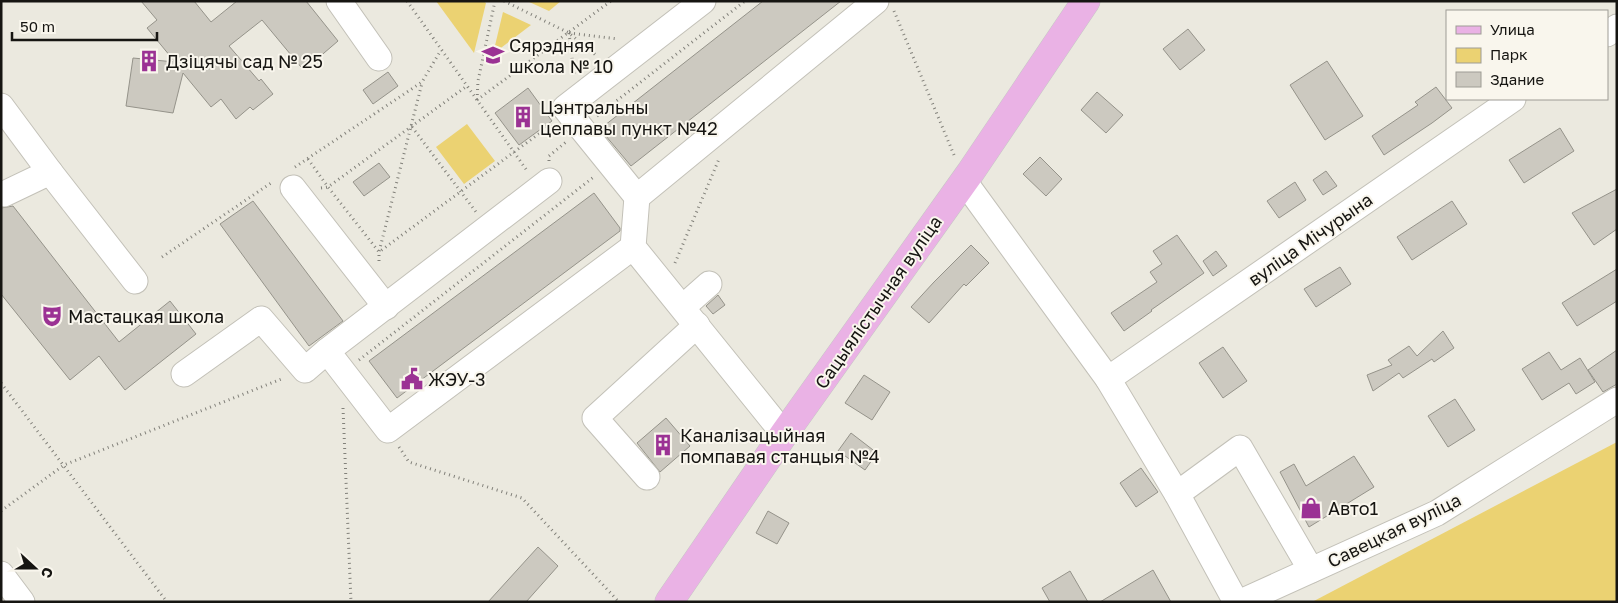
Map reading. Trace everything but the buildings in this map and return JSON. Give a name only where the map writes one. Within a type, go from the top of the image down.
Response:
[{"type":"main road","name":"Сацыялістычная вуліца","points":[[669,602],[784,434],[967,177],[1086,1]]},
{"type":"street","points":[[340,1],[380,58]]},
{"type":"street","points":[[703,1],[614,70],[575,113],[610,165],[637,197],[634,247],[784,434]]},
{"type":"street","points":[[637,197],[884,6]]},
{"type":"street","name":"вуліца Мічурына","points":[[1108,379],[1512,100]]},
{"type":"street","points":[[1,106],[135,281]]},
{"type":"street","points":[[4,194],[50,172]]},
{"type":"street","points":[[967,177],[1108,379],[1177,494],[1236,602]]},
{"type":"street","points":[[286,180],[382,302]]},
{"type":"street","points":[[184,374],[261,319],[305,370],[382,302],[488,228],[544,185]]},
{"type":"street","points":[[326,352],[388,430],[634,247]]},
{"type":"street","points":[[647,477],[595,418],[690,316],[709,284]]},
{"type":"street","name":"Савецкая вуліца","points":[[1241,602],[1437,513],[1617,400]]},
{"type":"street","points":[[1177,494],[1240,448],[1311,570]]},
{"type":"street","points":[[1,574],[22,602]]},
{"type":"path","points":[[407,1],[514,152],[544,185]]},
{"type":"path","points":[[477,100],[478,81],[495,1]]},
{"type":"path","points":[[504,1],[569,32],[614,70]]},
{"type":"path","points":[[477,100],[611,1]]},
{"type":"path","points":[[379,252],[514,152],[745,1]]},
{"type":"path","points":[[884,6],[958,165],[967,177]]},
{"type":"path","points":[[569,32],[649,44]]},
{"type":"path","points":[[544,185],[549,156],[575,113],[569,32]]},
{"type":"path","points":[[382,302],[379,252],[422,82],[442,50]]},
{"type":"path","points":[[162,257],[258,192],[286,180],[308,159],[422,82]]},
{"type":"path","points":[[258,192],[286,180],[328,188],[466,86]]},
{"type":"path","points":[[412,126],[488,228]]},
{"type":"path","points":[[665,286],[722,150]]},
{"type":"path","points":[[308,159],[328,188],[379,252]]},
{"type":"path","points":[[351,602],[342,372],[610,165]]},
{"type":"path","points":[[1,511],[64,465],[305,370]]},
{"type":"path","points":[[1,383],[167,602]]},
{"type":"path","points":[[388,430],[408,462],[522,498],[619,602]]},
{"type":"green space","points":[[436,1],[483,1],[486,3],[474,53]]},
{"type":"green space","points":[[527,1],[561,1],[549,11]]},
{"type":"green space","points":[[503,12],[531,25],[493,54]]},
{"type":"green space","points":[[467,124],[495,161],[464,184],[436,147]]},
{"type":"green space","points":[[1617,442],[1617,602],[1312,602]]},
{"type":"place","name":"Сярэдняя школа № 10","points":[[493,55]]},
{"type":"place","name":"Дзіцячы сад № 25","points":[[149,61]]},
{"type":"place","name":"Цэнтральны цеплавы пункт №42","points":[[523,117]]},
{"type":"place","name":"Мастацкая школа","points":[[52,316]]},
{"type":"place","name":"ЖЭУ-3","points":[[412,379]]},
{"type":"place","name":"Каналізацыйная помпавая станцыя №4","points":[[663,445]]},
{"type":"place","name":"Авто1","points":[[1311,508]]}]
